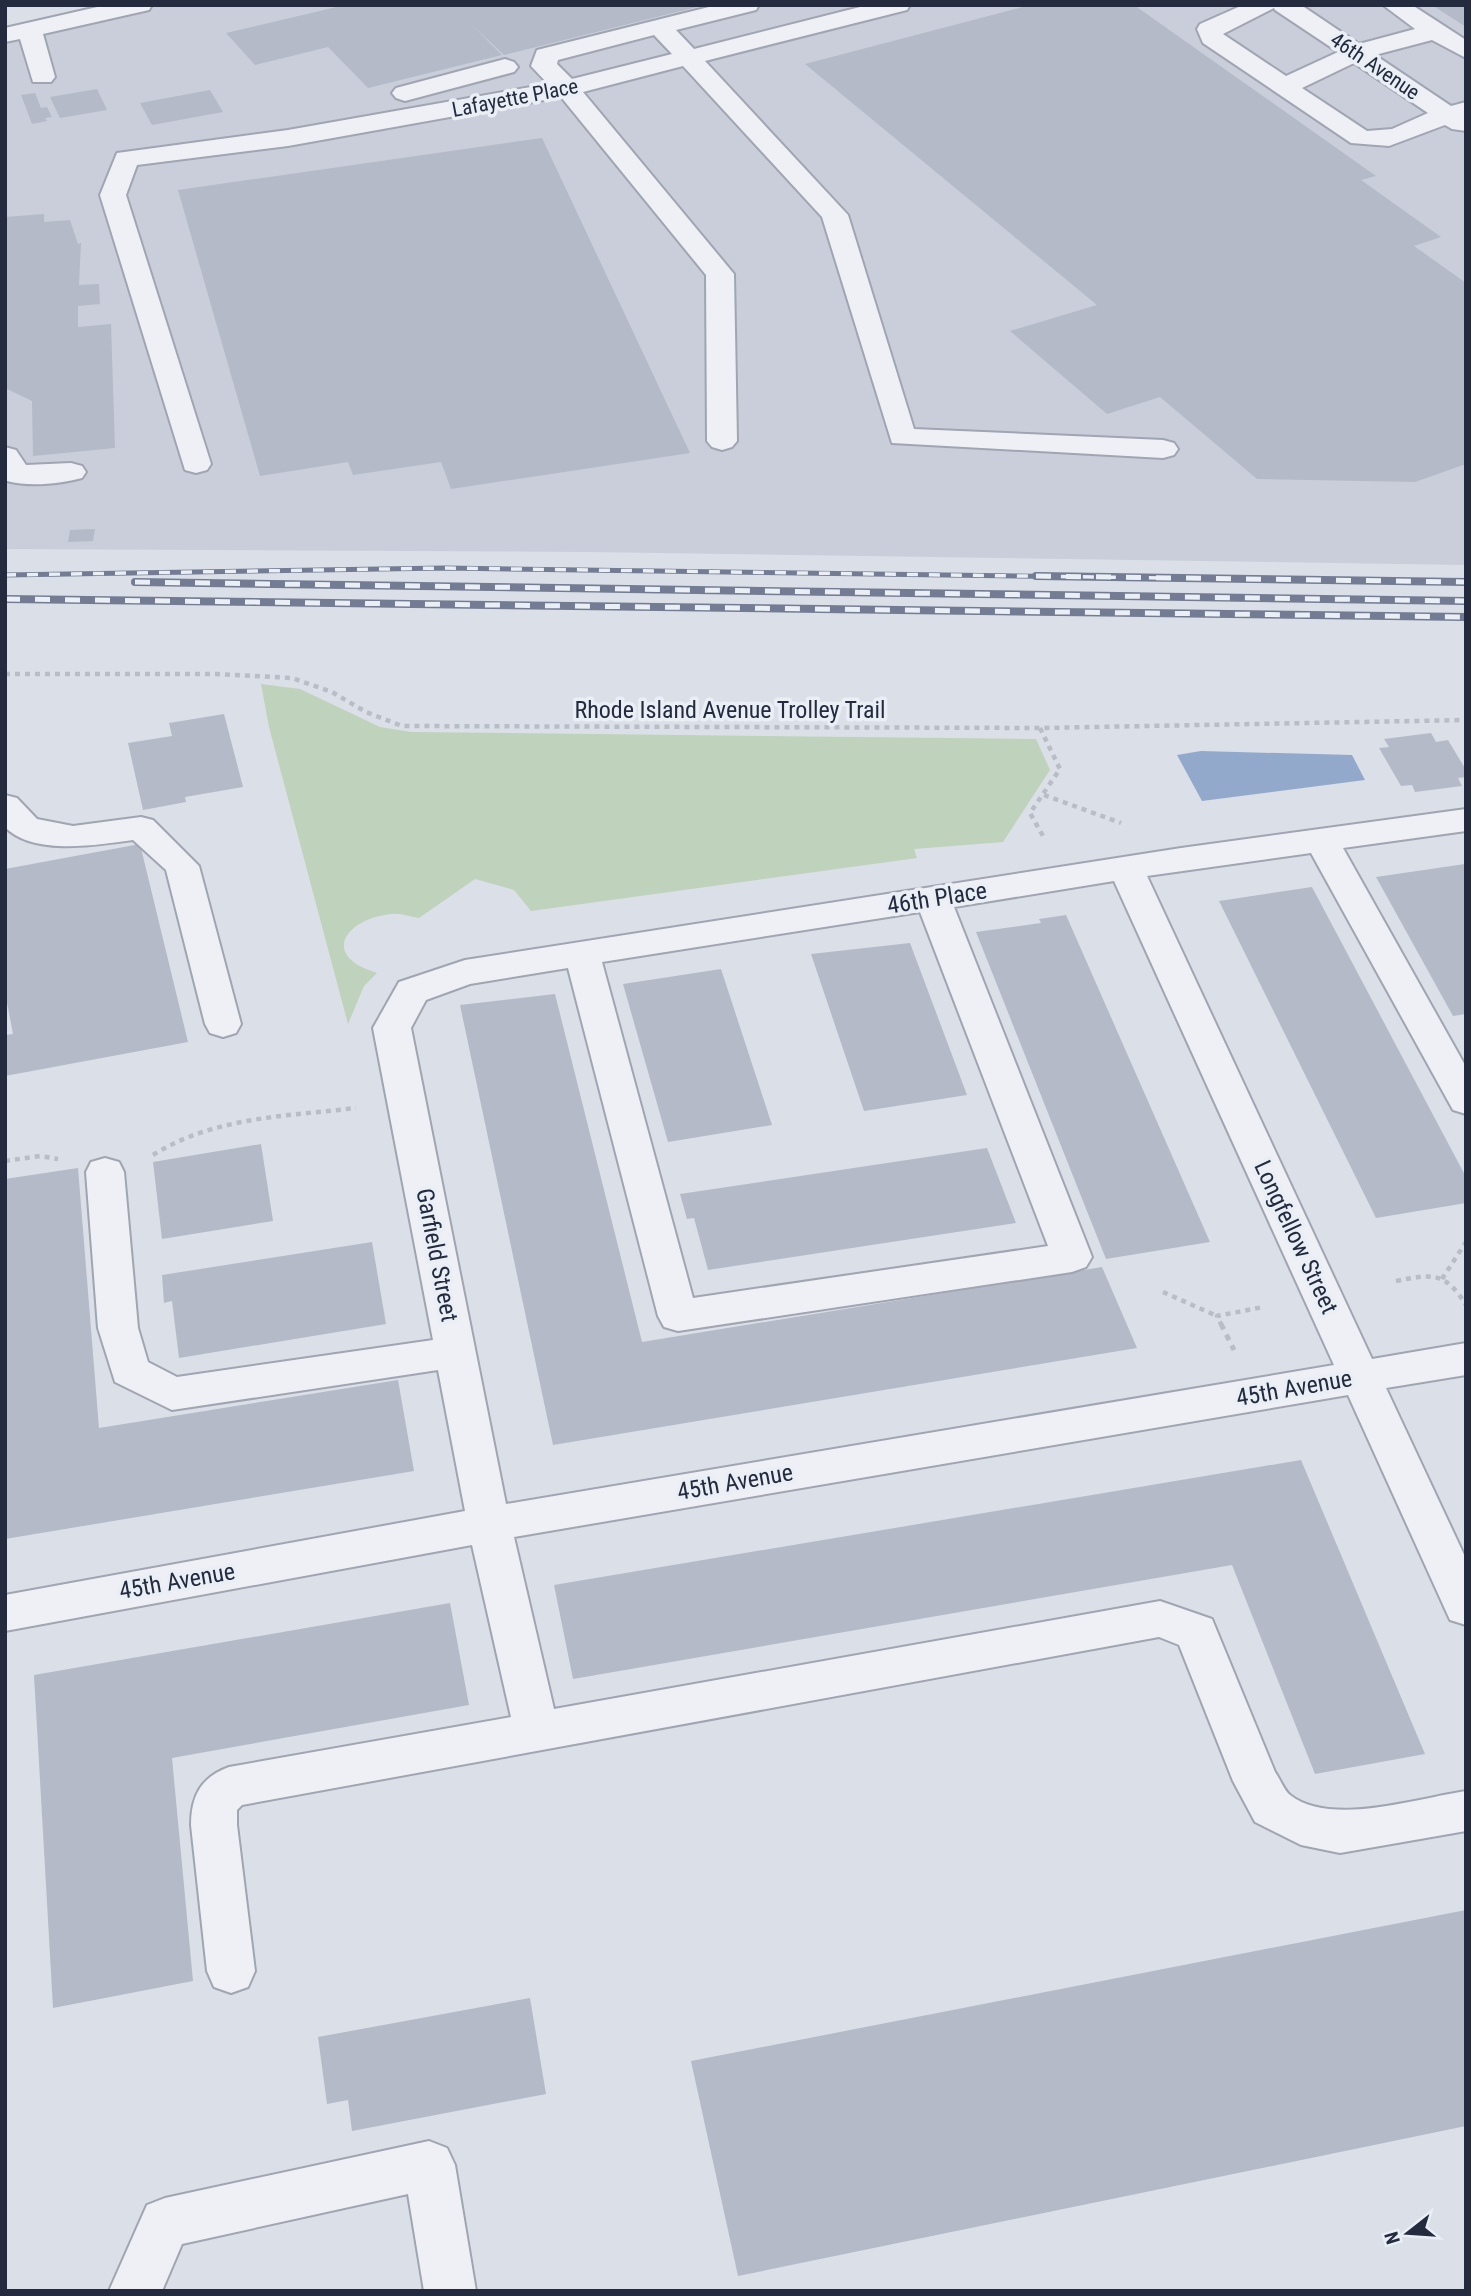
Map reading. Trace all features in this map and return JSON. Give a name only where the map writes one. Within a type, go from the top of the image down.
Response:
[{"type":"street","points":[[42,78],[17,31],[140,5]]},
{"type":"street","points":[[722,442],[723,334],[719,274],[567,88],[544,66],[545,55],[747,5]]},
{"type":"street","points":[[780,5],[810,28]]},
{"type":"street","name":"Lafayette Place","points":[[196,464],[113,195],[126,159],[288,138],[567,88],[898,5]]},
{"type":"street","points":[[1265,5],[1209,29],[1212,38],[1360,138],[1390,140],[1455,111]]},
{"type":"street","name":"46th Avenue","points":[[1284,5],[1355,53],[1455,111],[1466,128]]},
{"type":"street","points":[[1395,5],[1466,51]]},
{"type":"street","points":[[660,27],[835,215],[902,438],[1163,449]]},
{"type":"street","points":[[1283,86],[1318,73],[1355,53],[1435,31]]},
{"type":"street","points":[[405,93],[505,67]]},
{"type":"street","points":[[456,79],[480,105]]},
{"type":"street","points":[[5,456],[18,475],[71,472]]},
{"type":"street","points":[[5,806],[26,828],[73,837],[141,828],[181,866],[223,1024]]},
{"type":"street","name":"46th Place","points":[[412,991],[465,972],[1126,867],[1466,820]]},
{"type":"street","points":[[1321,839],[1466,1101]]},
{"type":"street","name":"Longfellow Street","points":[[1126,867],[1466,1607]]},
{"type":"street","points":[[582,954],[678,1316],[1072,1257],[933,899]]},
{"type":"street","name":"Garfield Street","points":[[412,991],[392,1028],[489,1524],[537,1732]]},
{"type":"street","points":[[105,1172],[118,1328],[130,1371],[172,1394],[456,1352]]},
{"type":"street","name":"45th Avenue","points":[[5,1613],[489,1524],[1466,1359]]},
{"type":"street","points":[[231,1971],[214,1825],[214,1804],[229,1787],[1160,1619],[1196,1632],[1256,1781],[1272,1808],[1301,1824],[1340,1832],[1466,1811]]},
{"type":"street","points":[[135,2291],[165,2223],[429,2165],[450,2291]]},
{"type":"path","name":"Rhode Island Avenue Trolley Trail","points":[[5,674],[216,674],[292,678],[332,692],[366,712],[402,726],[1040,728],[1182,723],[1466,720]]},
{"type":"path","points":[[1040,728],[1060,769],[1030,813],[1047,844]]},
{"type":"path","points":[[1044,794],[1129,827]]},
{"type":"path","points":[[5,1161],[40,1156],[105,1172],[150,1158],[164,1146],[199,1130],[364,1107]]},
{"type":"path","points":[[1442,1279],[1466,1242]]},
{"type":"path","points":[[1396,1281],[1432,1274],[1454,1284],[1466,1305]]},
{"type":"path","points":[[1163,1292],[1217,1316],[1263,1307]]},
{"type":"path","points":[[1217,1316],[1234,1350]]},
{"type":"shaded area","points":[[161,5],[1466,5],[1466,565],[590,552],[5,549],[5,41]]},
{"type":"green space","points":[[261,684],[300,689],[380,727],[411,732],[1036,739],[1050,770],[1003,842],[914,849],[917,858],[531,911],[514,890],[475,879],[419,918],[392,914],[362,922],[352,930],[344,947],[348,957],[377,973],[364,986],[348,1024],[269,727]]},
{"type":"water","points":[[1201,751],[1352,755],[1365,780],[1202,801],[1177,755]]},
{"type":"building","points":[[345,5],[701,6],[504,55],[469,22],[502,55],[368,88],[328,47],[255,65],[226,33]]},
{"type":"building","points":[[1030,5],[1134,5],[1376,176],[1361,180],[1441,237],[1414,246],[1466,283],[1466,464],[1415,482],[1257,479],[1160,397],[1107,414],[1010,331],[1097,305],[805,64]]},
{"type":"building","points":[[1432,5],[1466,5],[1466,27]]},
{"type":"building","points":[[97,89],[107,110],[60,118],[50,97]]},
{"type":"building","points":[[210,90],[223,112],[152,125],[140,103]]},
{"type":"building","points":[[35,93],[41,108],[47,107],[52,117],[45,118],[47,121],[32,124],[21,95]]},
{"type":"building","points":[[542,138],[690,453],[451,489],[441,462],[353,475],[348,462],[260,476],[178,190]]},
{"type":"building","points":[[44,214],[44,222],[70,220],[78,244],[81,243],[79,285],[99,284],[100,304],[78,306],[78,327],[111,324],[115,448],[33,456],[32,401],[5,388],[5,217]]},
{"type":"building","points":[[95,529],[93,541],[68,542],[70,530]]},
{"type":"building","points":[[224,714],[243,787],[185,797],[186,802],[143,810],[128,743],[172,736],[169,723]]},
{"type":"building","points":[[1431,733],[1436,742],[1448,740],[1466,770],[1466,777],[1458,778],[1462,786],[1415,792],[1412,785],[1401,786],[1379,748],[1389,747],[1384,739]]},
{"type":"building","points":[[140,844],[188,1042],[5,1076],[5,1035],[13,1034],[5,992],[5,869]]},
{"type":"building","points":[[1465,864],[1466,1014],[1453,1016],[1376,877]]},
{"type":"building","points":[[1312,887],[1466,1177],[1466,1203],[1376,1218],[1219,901]]},
{"type":"building","points":[[1066,915],[1210,1242],[1106,1259],[976,932],[1041,923],[1039,919]]},
{"type":"building","points":[[910,943],[967,1095],[864,1111],[811,954]]},
{"type":"building","points":[[721,969],[772,1125],[668,1142],[623,984]]},
{"type":"building","points":[[555,994],[642,1342],[1102,1267],[1137,1348],[553,1445],[460,1005]]},
{"type":"building","points":[[261,1144],[273,1221],[162,1239],[153,1162]]},
{"type":"building","points":[[987,1148],[1016,1223],[708,1270],[694,1218],[687,1219],[680,1194]]},
{"type":"building","points":[[78,1168],[99,1428],[398,1380],[414,1471],[5,1539],[5,1179]]},
{"type":"building","points":[[372,1242],[386,1324],[179,1358],[172,1301],[164,1303],[162,1275]]},
{"type":"building","points":[[1301,1460],[1425,1754],[1315,1774],[1232,1565],[573,1679],[554,1585]]},
{"type":"building","points":[[450,1603],[469,1705],[172,1758],[193,1981],[53,2008],[34,1675]]},
{"type":"building","points":[[1466,1910],[1466,2126],[738,2276],[691,2061]]},
{"type":"building","points":[[530,1998],[546,2094],[352,2131],[348,2100],[327,2104],[318,2037]]},
{"type":"railway","points":[[5,575],[445,568],[1164,578]]},
{"type":"railway","points":[[1036,576],[1466,582]]},
{"type":"railway","points":[[135,582],[1466,601]]},
{"type":"railway","points":[[5,599],[1466,617]]}]
